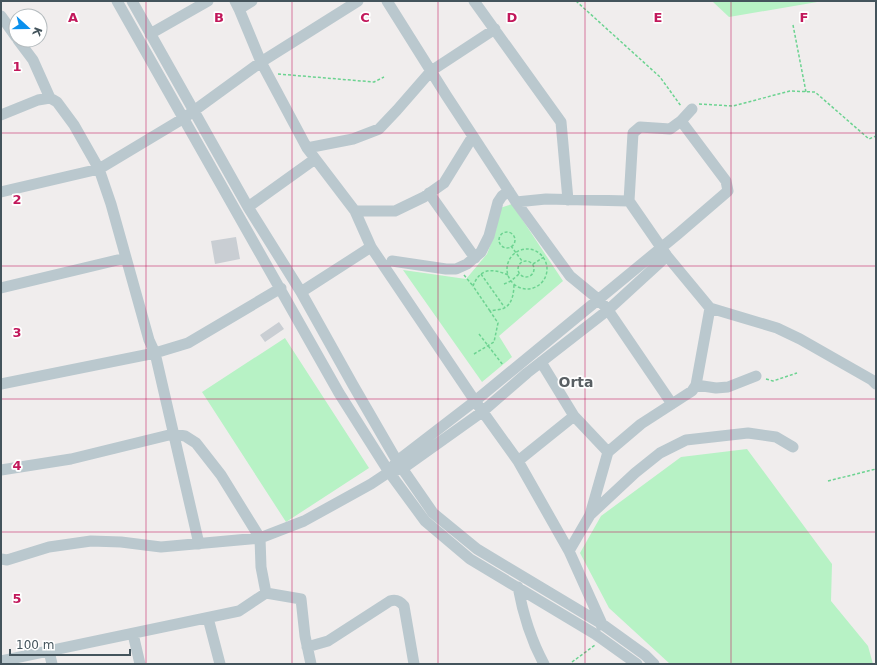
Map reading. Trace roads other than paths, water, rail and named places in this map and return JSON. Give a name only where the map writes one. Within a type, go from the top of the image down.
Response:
[{"type":"street","points":[[117,1],[281,288],[339,393],[389,472],[424,521],[470,559],[599,637],[637,664]]},
{"type":"street","points":[[132,1],[248,207],[301,292],[400,465],[433,513],[477,549],[602,624],[645,655],[654,664]]},
{"type":"street","points":[[150,34],[208,1]]},
{"type":"street","points":[[252,1],[237,5],[261,62],[306,148],[355,211],[371,247],[482,412],[518,461],[569,551],[602,624],[599,637]]},
{"type":"street","points":[[1,192],[98,169],[194,112],[261,62],[358,1]]},
{"type":"street","points":[[474,1],[561,122],[568,200]]},
{"type":"street","points":[[388,2],[516,202],[570,276],[598,299],[608,310],[672,404]]},
{"type":"street","points":[[1,16],[8,26]]},
{"type":"street","points":[[306,148],[353,139],[379,128],[432,71],[495,30]]},
{"type":"street","points":[[24,48],[33,60],[50,98],[57,102],[74,125],[98,169],[111,204],[149,340],[155,353],[199,544]]},
{"type":"street","points":[[1,116],[38,100],[50,98]]},
{"type":"street","points":[[692,109],[679,123],[670,129],[640,127],[633,133],[629,201],[665,252],[710,308],[782,331],[800,339],[872,380],[876,384]]},
{"type":"street","points":[[1,559],[7,560],[49,547],[91,541],[121,542],[161,548],[260,538],[304,521],[371,484],[482,412],[541,362],[608,310],[728,191],[726,180],[679,123]]},
{"type":"street","points":[[355,211],[395,211],[429,193],[444,183],[473,136]]},
{"type":"street","points":[[248,207],[315,159]]},
{"type":"street","points":[[392,261],[446,269],[459,268],[468,264],[481,252],[489,236],[498,202],[502,196],[509,191]]},
{"type":"street","points":[[429,193],[475,258]]},
{"type":"street","points":[[516,202],[546,199],[629,201]]},
{"type":"street","points":[[301,292],[371,247]]},
{"type":"street","points":[[400,465],[598,299],[665,252]]},
{"type":"street","points":[[1,288],[126,258]]},
{"type":"street","points":[[1,384],[155,353],[188,343],[281,288]]},
{"type":"street","points":[[569,551],[590,515],[608,452],[641,424],[692,391],[696,385],[710,308]]},
{"type":"street","points":[[541,362],[574,416],[608,452]]},
{"type":"street","points":[[696,385],[728,388],[756,376]]},
{"type":"street","points":[[518,461],[574,416]]},
{"type":"street","points":[[590,515],[635,473],[660,453],[686,440],[748,433],[776,437],[792,447]]},
{"type":"street","points":[[1,470],[71,459],[173,434],[185,436],[196,443],[222,475],[260,538],[261,567],[266,593]]},
{"type":"street","points":[[518,588],[527,625],[544,664]]},
{"type":"street","points":[[1,661],[240,611],[266,593],[301,599],[307,647],[311,664]]},
{"type":"street","points":[[307,647],[328,642],[390,601],[395,600],[404,606],[414,664]]},
{"type":"street","points":[[208,618],[220,664]]},
{"type":"street","points":[[133,634],[140,664]]},
{"type":"street","points":[[49,651],[52,664]]},
{"type":"district","name":"Orta","points":[[576,382]]}]
